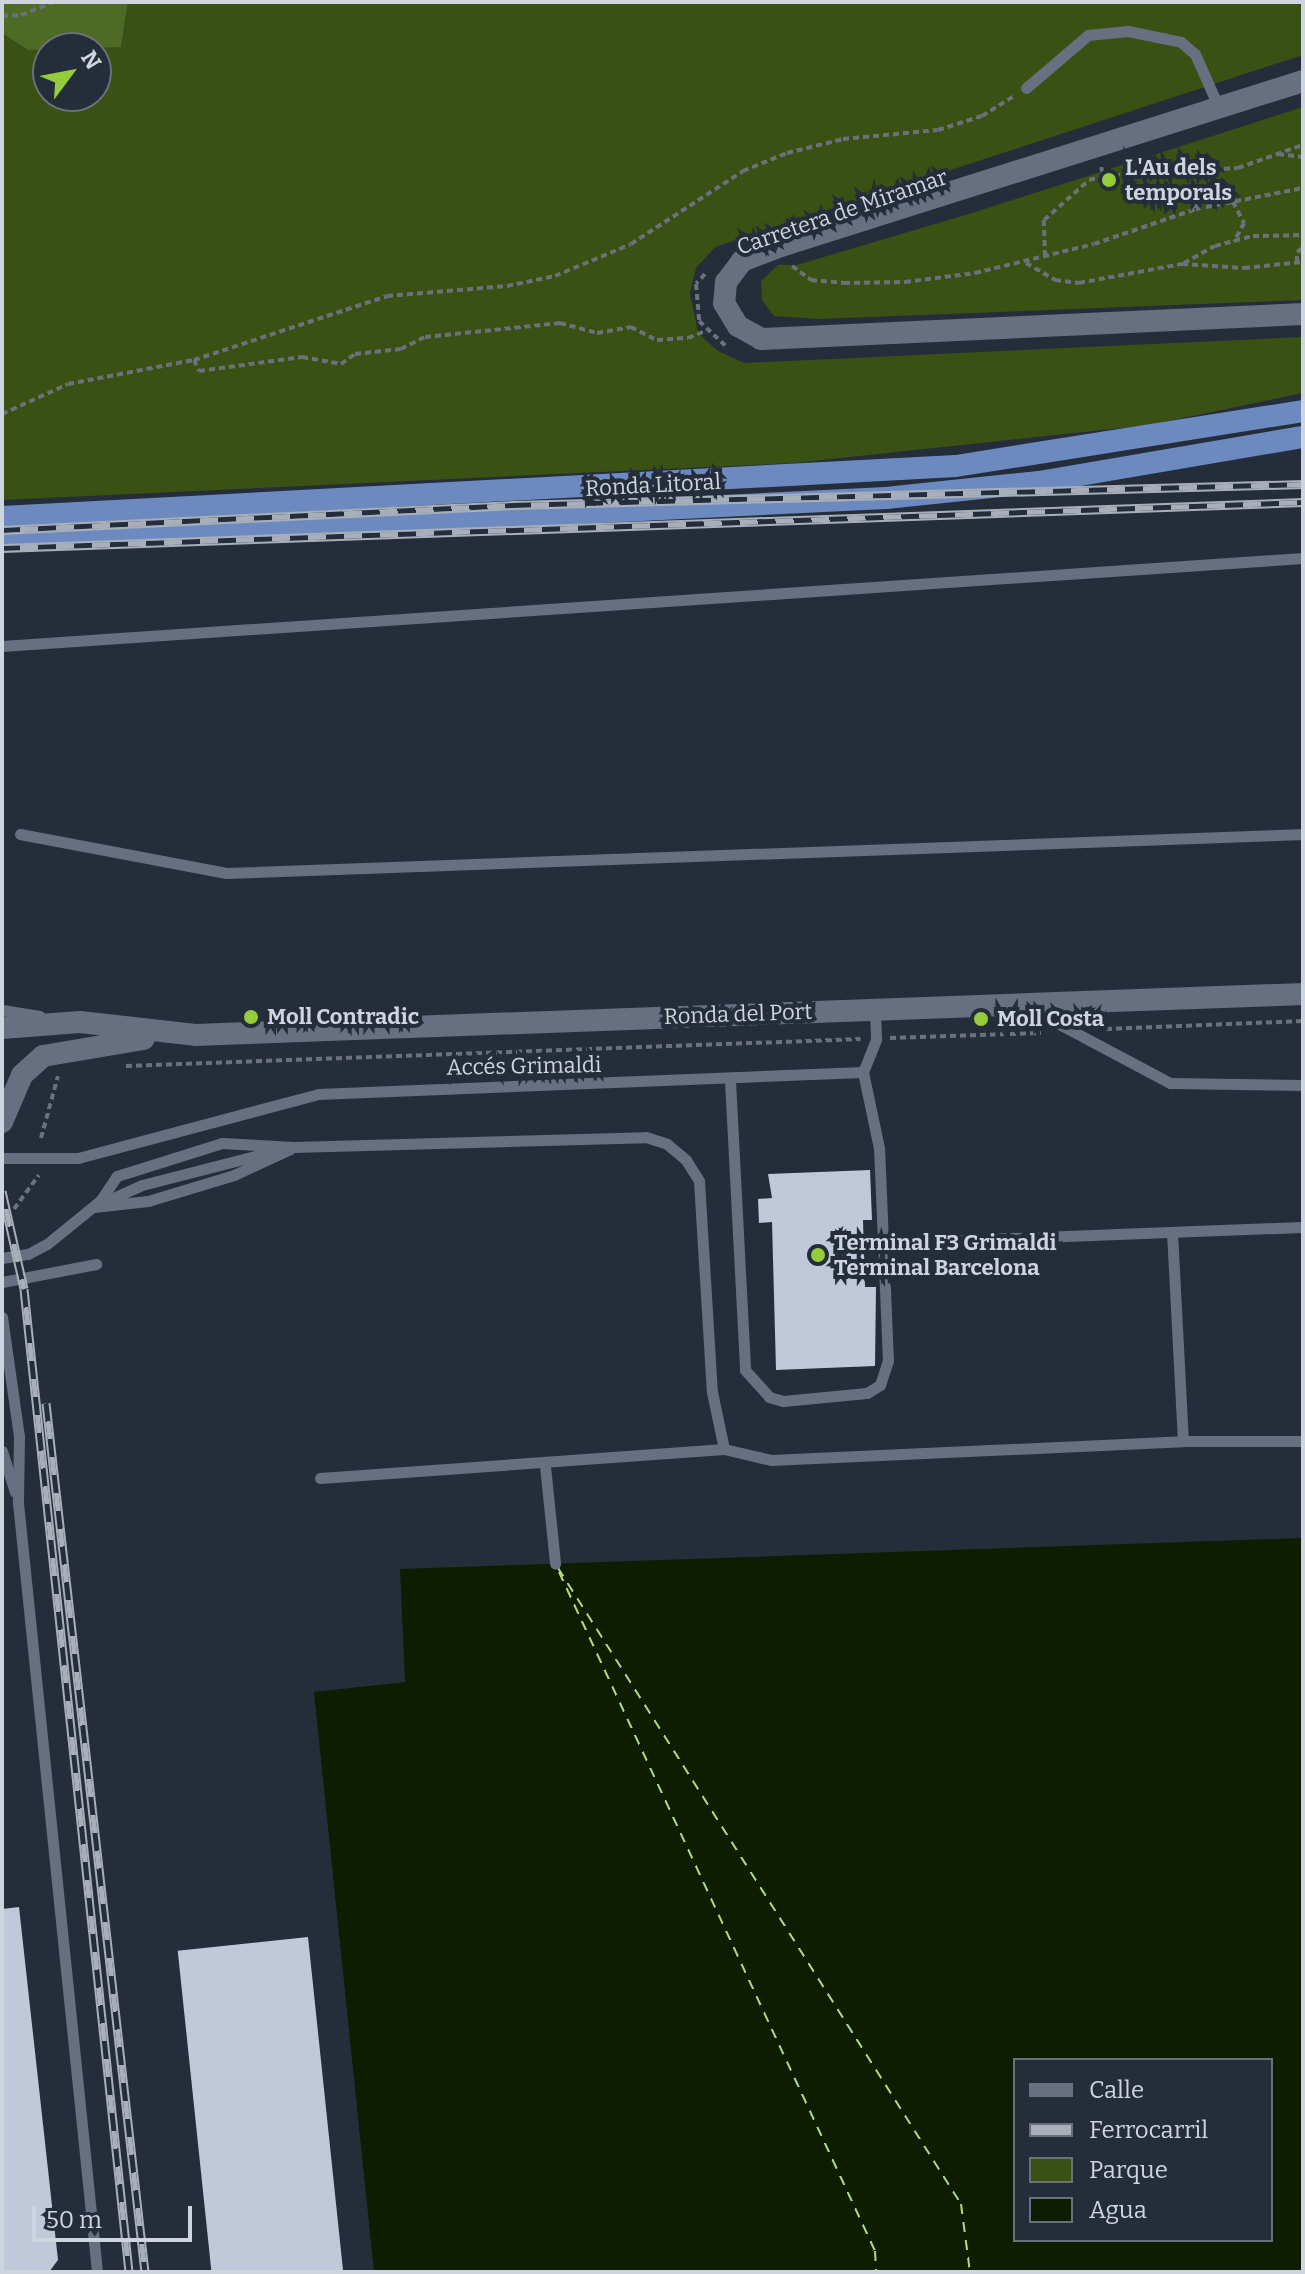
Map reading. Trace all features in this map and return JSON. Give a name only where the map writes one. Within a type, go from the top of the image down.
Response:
[{"type":"highway","name":"Ronda Litoral","points":[[2,517],[839,475],[1117,445],[1303,411]]},
{"type":"highway","name":"Ronda Litoral","points":[[2,541],[886,498],[1123,469],[1303,437]]},
{"type":"street","name":"Carretera de Miramar","points":[[1303,81],[742,261],[726,282],[724,303],[738,326],[761,339],[1303,314]]},
{"type":"street","name":"Ronda del Port","points":[[172,1035],[1022,1004],[1298,998]]},
{"type":"street","points":[[2,1028],[80,1022],[172,1035]]},
{"type":"street","points":[[2,1122],[22,1075],[43,1056],[172,1035]]},
{"type":"street","points":[[2,1090],[2,1108]]},
{"type":"lane","points":[[1026,88],[1088,35],[1128,31],[1181,42],[1195,54],[1220,109]]},
{"type":"lane","points":[[2,646],[1303,558]]},
{"type":"lane","points":[[20,834],[226,873],[1303,834]]},
{"type":"lane","points":[[1022,1004],[1170,1083],[1303,1085]]},
{"type":"lane","points":[[730,1081],[741,1352],[745,1370],[769,1397],[854,1397],[880,1385],[888,1361],[879,1148],[863,1072],[876,1039],[875,1009]]},
{"type":"lane","points":[[2,1010],[80,1022]]},
{"type":"lane","name":"Accés Grimaldi","points":[[2,1158],[78,1158],[318,1094],[730,1081],[863,1072]]},
{"type":"lane","points":[[2,1258],[38,1250],[93,1207],[123,1173],[222,1143],[294,1147],[646,1137],[667,1144],[686,1160],[699,1181],[712,1392],[724,1449]]},
{"type":"lane","points":[[93,1207],[132,1206],[216,1181],[294,1147]]},
{"type":"lane","points":[[93,1207],[155,1180],[294,1147]]},
{"type":"lane","points":[[884,1243],[1303,1227]]},
{"type":"lane","points":[[1172,1232],[1183,1441]]},
{"type":"lane","points":[[2,1282],[96,1264]]},
{"type":"lane","points":[[2,1317],[19,1437],[18,1503],[97,2272]]},
{"type":"lane","points":[[320,1478],[545,1466],[724,1449],[771,1460],[1183,1441],[1303,1441]]},
{"type":"lane","points":[[2,1451],[18,1503]]},
{"type":"lane","points":[[545,1466],[555,1563]]},
{"type":"path","points":[[2,16],[21,15],[54,2]]},
{"type":"path","points":[[2,414],[68,384],[194,360],[387,296],[507,286],[555,276],[631,244],[743,171],[820,144],[938,130],[982,116],[1026,88]]},
{"type":"path","points":[[1045,256],[1044,220],[1089,180],[1104,176],[1238,168],[1303,145]]},
{"type":"path","points":[[1276,153],[1303,157]]},
{"type":"path","points":[[1100,165],[1104,176]]},
{"type":"path","points":[[1191,172],[1196,209]]},
{"type":"path","points":[[792,263],[794,271],[811,280],[905,282],[1026,263],[1196,209],[1303,188]]},
{"type":"path","points":[[1233,202],[1244,223],[1234,242]]},
{"type":"path","points":[[1026,263],[1055,280],[1079,283],[1182,264],[1234,242],[1303,235]]},
{"type":"path","points":[[1182,264],[1244,268],[1300,262],[1297,252],[1303,248]]},
{"type":"path","name":"Carretera de Miramar","points":[[708,330],[699,321],[696,284],[715,262]]},
{"type":"path","points":[[194,360],[199,371],[302,357],[341,364],[355,354],[401,349],[425,337],[560,323],[597,333],[631,327],[657,340],[688,338],[708,330],[733,348]]},
{"type":"path","points":[[1100,1030],[1303,1021]]},
{"type":"path","points":[[898,1037],[1038,1033]]},
{"type":"path","name":"Ronda del Port","points":[[196,1056],[196,1063],[860,1039]]},
{"type":"path","points":[[41,1138],[58,1076]]},
{"type":"path","points":[[14,1209],[39,1175]]},
{"type":"green space","points":[[2,2],[128,2],[121,47],[112,47],[112,32],[32,32],[32,50],[28,50],[2,33]]},
{"type":"green space","points":[[128,2],[1303,2],[1303,55],[715,247],[696,268],[690,293],[698,333],[718,351],[744,363],[1303,337],[1303,393],[1149,425],[794,463],[2,500],[2,33],[32,50],[32,112],[112,112],[112,46],[121,46]]},
{"type":"green space","points":[[1303,107],[1303,300],[818,319],[774,316],[762,300],[761,281],[778,265],[797,265],[972,213]]},
{"type":"water","points":[[1303,1538],[1303,2272],[374,2272],[314,1692],[405,1682],[400,1569]]},
{"type":"building","name":"Terminal F3 Grimaldi Terminal Barcelona","points":[[870,1170],[872,1220],[863,1220],[865,1287],[876,1287],[875,1366],[776,1370],[772,1222],[759,1223],[758,1199],[772,1198],[768,1174]]},
{"type":"building","points":[[19,1907],[58,2260],[49,2272],[2,2272],[2,1909]]},
{"type":"building","points":[[308,1937],[343,2272],[211,2272],[178,1951]]},
{"type":"ferry route","points":[[558,1568],[961,2204],[970,2272]]},
{"type":"ferry route","points":[[559,1572],[875,2251],[876,2272]]},
{"type":"railway","points":[[2,530],[513,505],[1303,484]]},
{"type":"railway","points":[[2,548],[1303,502]]},
{"type":"railway","points":[[2,1191],[24,1289],[129,2272]]},
{"type":"railway","points":[[46,1403],[145,2272]]},
{"type":"place","name":"L'Au dels temporals","points":[[1109,180]]},
{"type":"place","name":"Moll Contradic","points":[[251,1017]]},
{"type":"place","name":"Moll Costa","points":[[981,1019]]},
{"type":"place","name":"Terminal F3 Grimaldi Terminal Barcelona","points":[[818,1255]]}]
